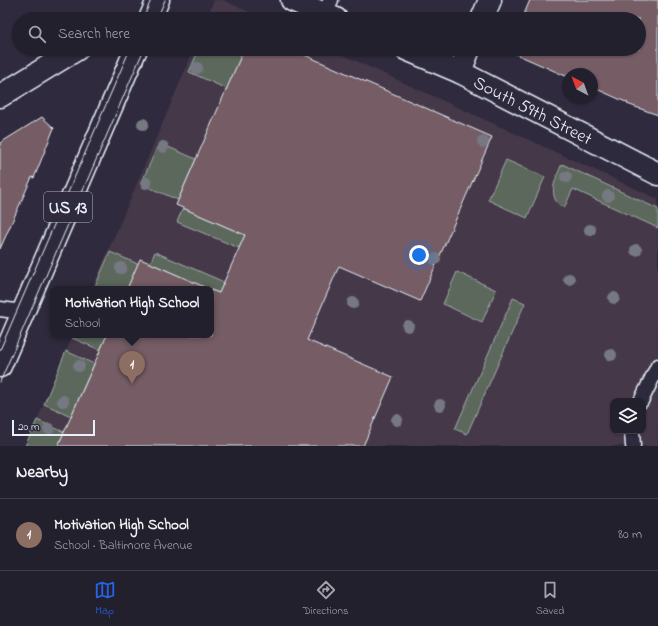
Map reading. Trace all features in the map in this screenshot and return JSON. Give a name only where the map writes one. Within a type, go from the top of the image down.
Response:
[{"type":"street","points":[[153,12],[158,0]]},
{"type":"street","points":[[292,0],[330,11]]},
{"type":"street","points":[[485,12],[490,0]]},
{"type":"street","points":[[0,96],[66,56]]},
{"type":"street","name":"US 13","points":[[0,366],[133,56]]},
{"type":"street","name":"South 59th Street","points":[[422,56],[460,72],[658,174]]},
{"type":"street","points":[[460,72],[466,56]]},
{"type":"lane","points":[[0,309],[23,312]]},
{"type":"lane","points":[[642,398],[658,366]]},
{"type":"lane","points":[[632,434],[633,446]]},
{"type":"shaded area","points":[[214,0],[223,0],[249,12],[209,12]]},
{"type":"shaded area","points":[[191,56],[345,56],[658,199],[658,446],[26,446],[72,338],[214,338],[214,286],[93,286]]},
{"type":"green space","points":[[196,56],[241,56],[227,89],[189,72]]},
{"type":"green space","points":[[159,143],[196,159],[178,200],[141,184]]},
{"type":"green space","points":[[506,160],[545,177],[527,218],[488,200]]},
{"type":"green space","points":[[562,164],[658,209],[658,228],[573,189],[564,208],[558,204],[555,199],[554,188]]},
{"type":"green space","points":[[183,208],[245,235],[239,248],[177,222]]},
{"type":"green space","points":[[110,252],[138,264],[128,286],[95,286]]},
{"type":"green space","points":[[155,252],[224,282],[219,293],[214,291],[214,286],[202,286],[150,263]]},
{"type":"green space","points":[[457,272],[496,290],[482,322],[443,304]]},
{"type":"green space","points":[[513,298],[525,303],[467,434],[455,429]]},
{"type":"green space","points":[[72,338],[106,338],[100,350]]},
{"type":"green space","points":[[66,351],[94,364],[71,416],[44,404]]},
{"type":"green space","points":[[37,420],[64,432],[58,446],[25,446]]},
{"type":"building","points":[[530,0],[658,0],[658,115],[627,104],[628,103],[598,90],[598,68],[562,68],[562,74],[520,56],[646,56],[646,12],[525,12]]},
{"type":"building","points":[[241,56],[307,56],[492,137],[420,301],[339,266],[307,340],[393,377],[363,446],[58,446],[106,338],[214,338],[214,291],[219,293],[245,235],[176,205]]},
{"type":"building","points":[[42,117],[54,128],[34,178],[32,177],[0,249],[0,143]]},
{"type":"building","points":[[140,259],[202,286],[128,286]]},
{"type":"tram line","points":[[146,12],[151,0]]},
{"type":"tram line","points":[[160,12],[165,0]]},
{"type":"tram line","points":[[0,350],[127,56]]},
{"type":"tram line","points":[[0,382],[141,56]]},
{"type":"place","name":"Motivation High School","points":[[132,384]]}]
